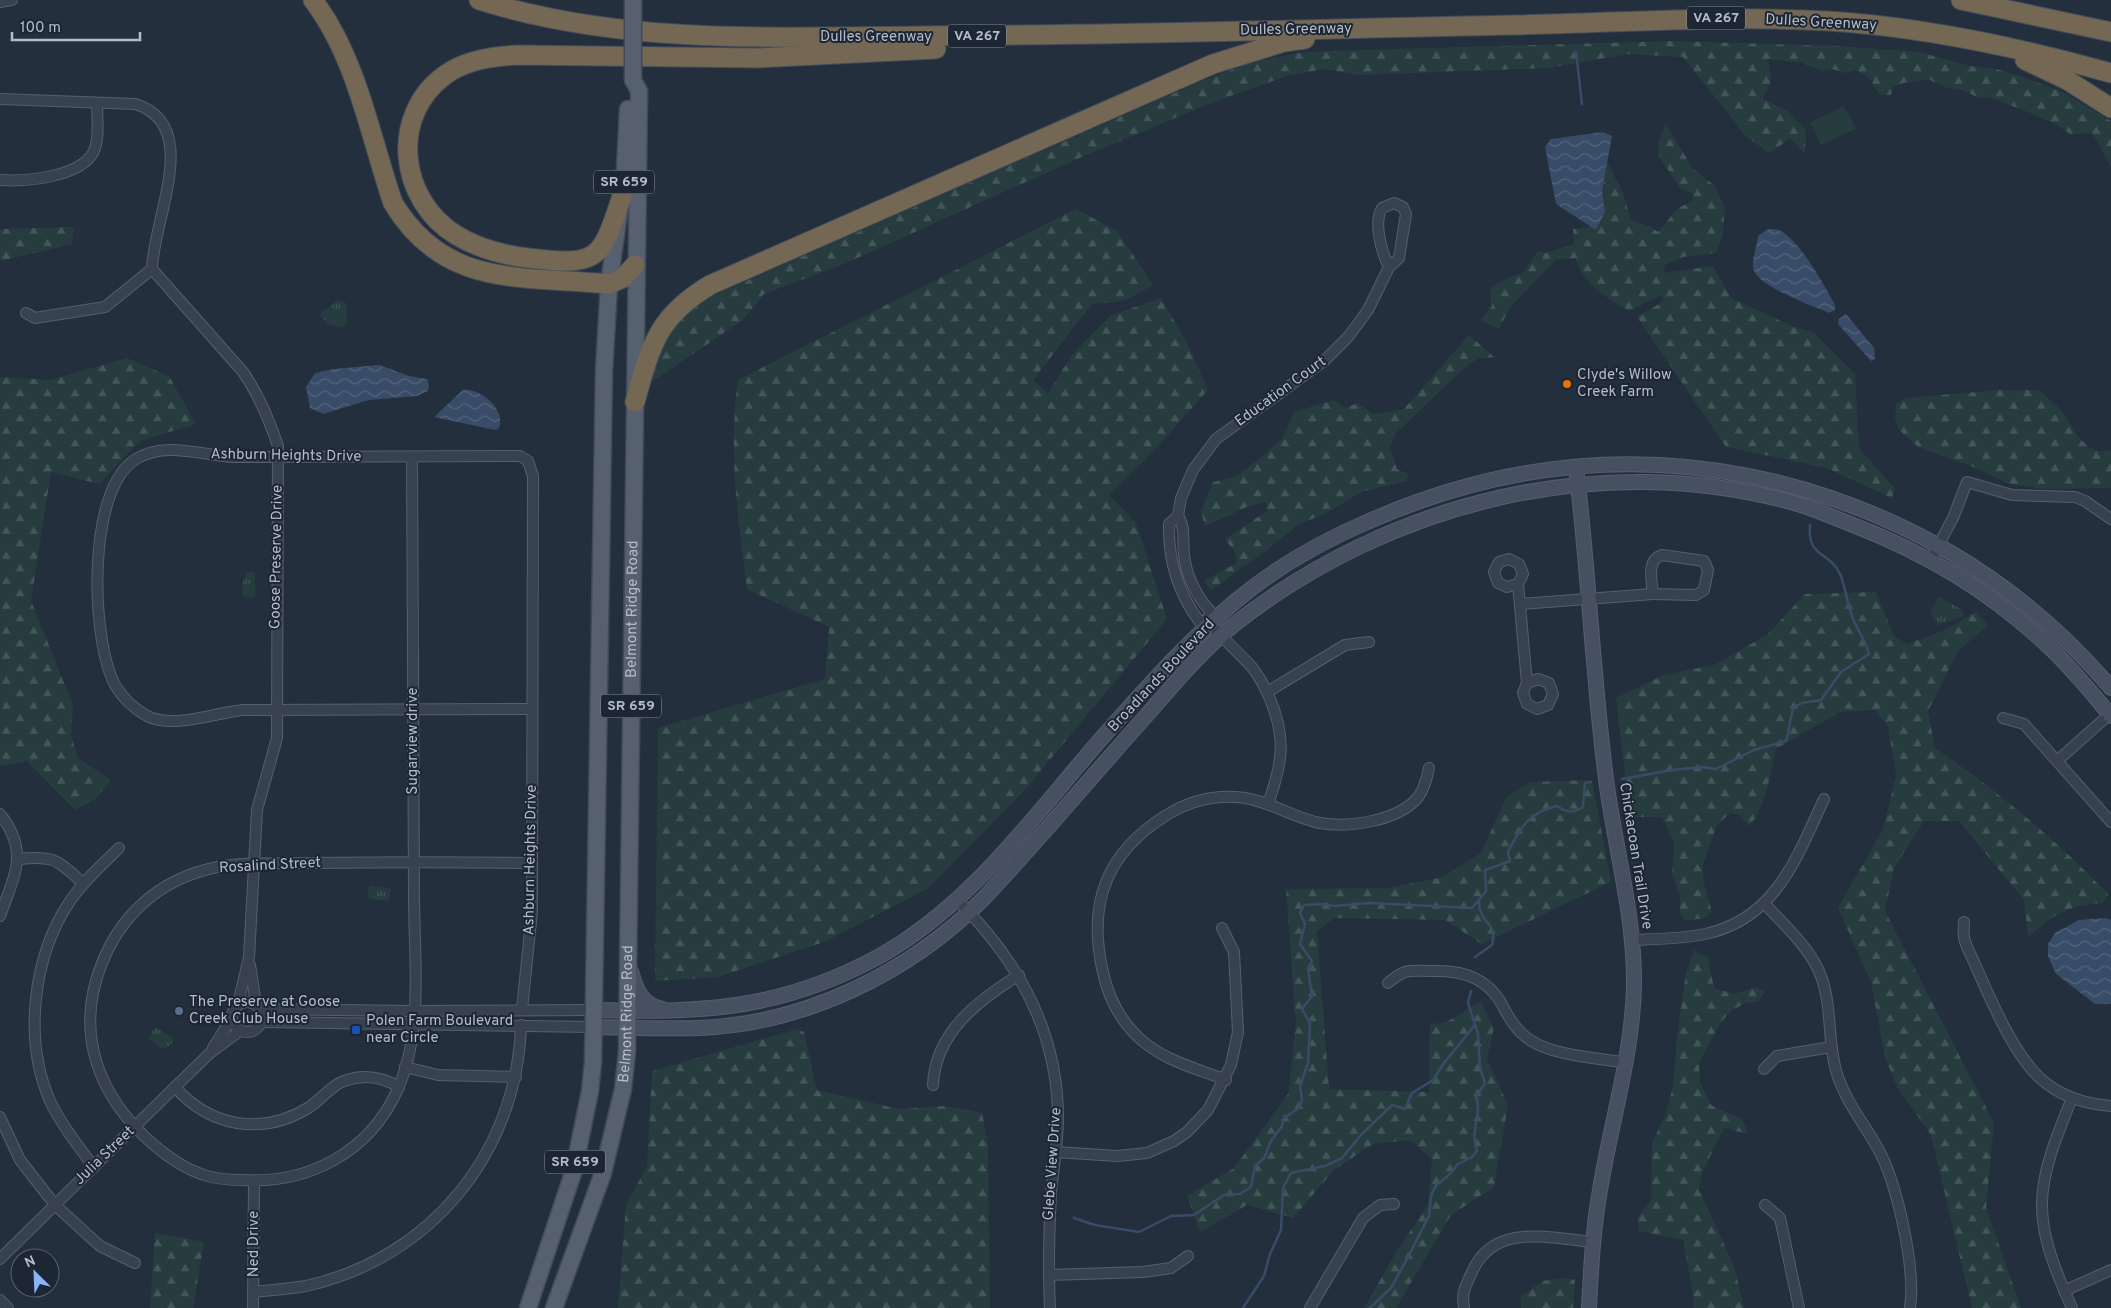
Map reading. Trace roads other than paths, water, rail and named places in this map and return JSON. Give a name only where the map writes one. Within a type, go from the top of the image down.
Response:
[{"type":"highway","points":[[313,0],[340,44],[349,66],[393,203],[404,222],[423,242],[441,256],[464,267],[492,274],[609,284],[622,278],[636,265]]},
{"type":"highway","name":"Dulles Greenway","points":[[479,0],[596,27],[696,37],[1068,36],[1720,18],[1826,21],[1918,30],[2002,44],[2111,73]]},
{"type":"highway","points":[[1960,0],[2111,32]]},
{"type":"highway","points":[[635,402],[649,352],[660,330],[680,306],[694,295],[725,277],[1222,61],[1284,42],[1478,26]]},
{"type":"highway","points":[[623,193],[607,238],[598,252],[590,257],[568,263],[501,254],[455,234],[431,213],[422,201],[413,181],[407,159],[409,129],[413,115],[424,96],[445,75],[465,64],[496,57],[525,55],[758,58],[1031,44],[1068,36]]},
{"type":"highway","points":[[1953,36],[2008,53],[2045,69],[2111,108]]},
{"type":"main road","name":"Belmont Ridge Road","points":[[528,1308],[574,1170],[590,1091],[594,1010],[604,371],[609,284],[623,193],[628,92],[633,80],[633,0]]},
{"type":"main road","name":"Belmont Ridge Road","points":[[554,1308],[604,1173],[623,1089],[628,1028],[629,803],[639,91],[633,80]]},
{"type":"main road","name":"Broadlands Boulevard","points":[[594,1010],[671,1011],[713,1009],[766,1001],[827,981],[906,940],[957,900],[984,873],[1116,722],[1209,623],[1236,600],[1286,565],[1336,537],[1382,515],[1436,494],[1488,479],[1576,466],[1670,465],[1727,472],[1814,491],[1870,512],[1939,545],[1978,568],[2053,627],[2111,688]]},
{"type":"main road","name":"Chickacoan Trail Drive","points":[[1576,466],[1606,776],[1627,894],[1632,940],[1634,988],[1626,1063],[1600,1192],[1593,1242],[1589,1308]]},
{"type":"main road","name":"Broadlands Boulevard","points":[[593,1028],[700,1028],[782,1014],[832,999],[892,970],[926,948],[970,912],[1008,873],[1184,673],[1221,636],[1304,574],[1398,528],[1487,500],[1578,485],[1660,482],[1732,490],[1793,503],[1880,536],[1930,561],[1978,590],[2027,628],[2065,663],[2108,716]]},
{"type":"main road","points":[[629,965],[635,986],[642,998],[655,1008],[671,1011]]},
{"type":"street","points":[[0,2],[12,0]]},
{"type":"street","points":[[0,99],[135,104],[146,107],[158,117],[168,131],[172,158],[152,250],[152,269],[105,307],[35,318],[26,313]]},
{"type":"street","points":[[0,180],[10,181],[61,174],[80,167],[88,160],[96,143],[97,103]]},
{"type":"street","name":"Education Court","points":[[1209,623],[1199,620],[1191,610],[1173,570],[1168,541],[1169,524],[1178,516],[1187,481],[1202,455],[1216,440],[1298,381],[1334,352],[1368,310],[1389,268],[1399,258],[1406,214],[1403,207],[1394,204],[1382,208],[1378,216],[1383,255],[1389,268]]},
{"type":"street","name":"Goose Preserve Drive","points":[[152,269],[255,389],[270,420],[278,446],[277,738],[257,810],[248,957]]},
{"type":"street","name":"Ashburn Heights Drive","points":[[522,1010],[530,936],[532,863],[532,709],[532,468],[528,461],[520,456],[278,458],[203,455],[180,449],[156,452],[135,459],[120,476],[108,502],[100,540],[97,591],[102,641],[110,672],[125,699],[140,711],[156,719],[184,722],[217,713],[277,709],[532,709]]},
{"type":"street","name":"Sugarview drive","points":[[412,458],[413,1025]]},
{"type":"street","points":[[1930,561],[1953,518],[1967,482],[2012,495],[2075,497],[2085,501],[2111,519]]},
{"type":"street","points":[[1178,516],[1184,525],[1186,565],[1196,592],[1210,611],[1209,623],[1252,667],[1267,692],[1277,715],[1282,744],[1278,773],[1268,804]]},
{"type":"street","points":[[1521,604],[1654,594],[1701,594],[1706,586],[1707,565],[1699,559],[1658,556],[1652,565],[1654,594]]},
{"type":"street","points":[[1518,584],[1528,683]]},
{"type":"street","points":[[1267,692],[1345,645],[1369,642]]},
{"type":"street","points":[[2057,761],[2108,716]]},
{"type":"street","points":[[2003,718],[2024,724],[2111,822]]},
{"type":"street","points":[[1226,1080],[1158,1052],[1138,1037],[1125,1022],[1113,1003],[1104,978],[1096,932],[1098,905],[1106,881],[1118,860],[1134,841],[1164,816],[1184,806],[1208,799],[1238,798],[1268,804],[1320,823],[1351,824],[1367,822],[1397,811],[1418,797],[1426,784],[1429,768]]},
{"type":"street","points":[[1632,940],[1708,933],[1739,921],[1764,903],[1780,886],[1794,865],[1824,799]]},
{"type":"street","points":[[0,814],[15,838],[19,859],[0,916]]},
{"type":"street","points":[[94,1167],[75,1142],[50,1100],[36,1052],[40,975],[48,949],[69,902],[83,883],[119,848]]},
{"type":"street","points":[[19,859],[43,857],[56,860],[83,883]]},
{"type":"street","name":"Rosalind Street","points":[[413,1025],[413,1037],[399,1087],[381,1120],[349,1151],[293,1178],[254,1181],[203,1175],[180,1164],[134,1128],[106,1089],[97,1067],[90,1029],[94,991],[108,947],[118,929],[136,908],[160,890],[196,872],[221,866],[254,864],[532,863]]},
{"type":"street","name":"Glebe View Drive","points":[[957,900],[1002,949],[1019,975],[1040,1019],[1052,1060],[1058,1100],[1050,1220],[1048,1276],[1050,1308]]},
{"type":"street","points":[[1764,903],[1808,953],[1816,966],[1828,996],[1831,1047],[1837,1072],[1846,1097],[1878,1147],[1892,1182],[1912,1276],[1910,1308]]},
{"type":"street","points":[[1964,922],[1964,938],[1967,947],[2020,1054],[2041,1079],[2072,1098],[2111,1106]]},
{"type":"street","points":[[1056,1152],[1124,1156],[1147,1153],[1162,1148],[1187,1132],[1198,1122],[1226,1080],[1236,1049],[1238,1016],[1234,952],[1222,928]]},
{"type":"street","points":[[238,1004],[248,957]]},
{"type":"street","points":[[248,957],[261,1022]]},
{"type":"street","points":[[1388,983],[1402,971],[1449,970],[1462,973],[1483,983],[1492,990],[1512,1023],[1530,1040],[1552,1050],[1626,1063]]},
{"type":"street","points":[[933,1085],[934,1067],[945,1042],[956,1026],[992,992],[1019,975]]},
{"type":"street","points":[[593,1028],[521,1025],[261,1022],[252,1031],[240,1031],[231,1020],[234,1008],[244,1002],[258,1006],[414,1011],[594,1010]]},
{"type":"street","name":"Julia Street","points":[[210,1053],[231,1020]]},
{"type":"street","points":[[253,1292],[305,1286],[354,1270],[405,1243],[446,1208],[479,1166],[503,1117],[516,1077],[520,1054],[521,1025]]},
{"type":"street","name":"Julia Street","points":[[0,1259],[174,1087],[210,1053],[240,1031]]},
{"type":"street","points":[[1764,1068],[1778,1056],[1831,1047]]},
{"type":"street","points":[[405,1067],[438,1075],[516,1077]]},
{"type":"street","points":[[174,1087],[186,1099],[204,1112],[230,1122],[269,1124],[292,1117],[313,1104],[334,1086],[352,1078],[380,1078],[399,1087]]},
{"type":"street","points":[[2072,1098],[2047,1161],[2041,1207],[2046,1244],[2072,1308]]},
{"type":"street","points":[[0,1117],[20,1160],[55,1205],[100,1246],[135,1263]]},
{"type":"street","name":"Ned Drive","points":[[253,1308],[254,1181]]},
{"type":"street","points":[[1310,1308],[1363,1218],[1380,1205],[1394,1204]]},
{"type":"street","points":[[1765,1205],[1780,1218],[1800,1308]]},
{"type":"street","points":[[1464,1308],[1462,1296],[1476,1264],[1489,1249],[1499,1242],[1520,1236],[1593,1242]]},
{"type":"street","points":[[1048,1276],[1143,1272],[1171,1268],[1188,1256]]},
{"type":"street","points":[[2064,1292],[2111,1270]]},
{"type":"street","points":[[0,1300],[8,1308]]},
{"type":"water","points":[[1603,132],[1612,136],[1602,191],[1605,212],[1596,230],[1556,204],[1545,147],[1551,139]]},
{"type":"water","points":[[1768,229],[1779,230],[1795,243],[1818,275],[1835,305],[1835,310],[1829,313],[1798,300],[1773,288],[1756,274],[1753,263],[1758,236]]},
{"type":"water","points":[[1846,314],[1874,348],[1875,359],[1871,361],[1838,324],[1839,319]]},
{"type":"water","points":[[379,365],[409,376],[427,379],[428,391],[417,396],[369,400],[323,414],[310,408],[306,387],[315,373],[334,369]]},
{"type":"water","points":[[463,390],[470,390],[484,396],[490,402],[499,414],[499,428],[495,430],[434,417]]},
{"type":"water","points":[[2106,918],[2111,920],[2111,1004],[2095,1004],[2056,974],[2048,956],[2048,944],[2055,933],[2079,920]]},
{"type":"waterway","points":[[1576,52],[1582,104]]},
{"type":"waterway","points":[[1622,779],[1672,770],[1702,767],[1716,769],[1754,750],[1786,741],[1794,707],[1802,703],[1821,700],[1841,672],[1869,654],[1849,608],[1840,574],[1835,566],[1815,549],[1810,536],[1810,525]]},
{"type":"waterway","points":[[1475,957],[1492,945],[1493,938],[1492,929],[1483,917],[1479,906],[1479,900],[1486,891],[1485,870],[1510,861],[1508,852],[1512,843],[1527,822],[1540,812],[1557,806],[1570,811],[1583,807],[1585,783],[1591,782]]},
{"type":"waterway","points":[[1074,1218],[1095,1225],[1139,1232],[1171,1216],[1194,1215],[1224,1195],[1240,1194],[1251,1187],[1255,1166],[1264,1158],[1271,1141],[1282,1126],[1284,1118],[1299,1108],[1302,1100],[1300,1086],[1308,1063],[1310,1023],[1302,1009],[1312,996],[1308,968],[1312,961],[1300,944],[1305,924],[1300,913],[1304,905],[1321,904],[1335,906],[1369,903],[1472,908],[1479,900]]},
{"type":"waterway","points":[[1370,1308],[1391,1288],[1408,1257],[1429,1216],[1431,1196],[1436,1185],[1448,1176],[1458,1164],[1472,1157],[1477,1151],[1474,1136],[1478,1110],[1476,1097],[1485,1083],[1480,1068],[1478,1034],[1468,1003],[1471,991]]},
{"type":"waterway","points":[[1243,1308],[1264,1276],[1270,1254],[1281,1230],[1283,1188],[1291,1173],[1325,1166],[1342,1158],[1361,1135],[1392,1105],[1405,1109],[1412,1093],[1433,1080],[1444,1063],[1474,1026]]},
{"type":"place","name":"Clyde's Willow Creek Farm","points":[[1567,384]]},
{"type":"place","name":"The Preserve at Goose Creek Club House","points":[[179,1011]]},
{"type":"place","name":"Polen Farm Boulevard near Circle","points":[[356,1030]]}]
